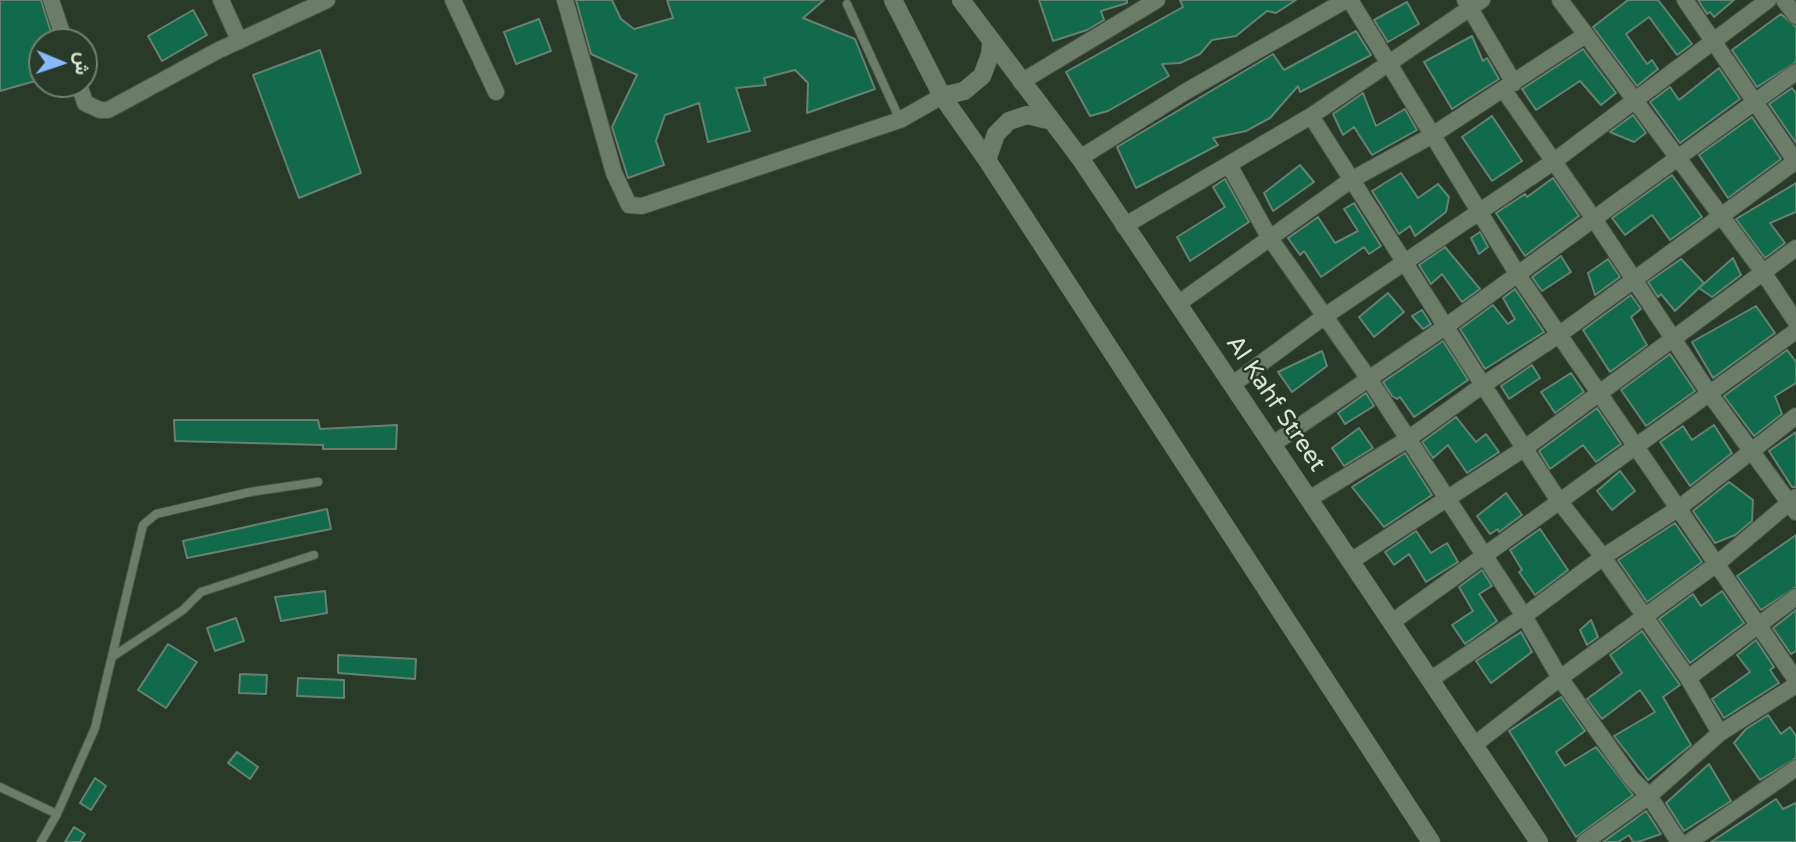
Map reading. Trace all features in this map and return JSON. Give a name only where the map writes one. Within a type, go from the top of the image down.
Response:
[{"type":"main road","points":[[893,0],[942,96],[988,160],[1431,842]]},
{"type":"main road","name":"Al Kahf Street","points":[[961,0],[991,44],[1080,158],[1539,842]]},
{"type":"main road","points":[[942,96],[964,91],[982,76],[991,44]]},
{"type":"main road","points":[[988,160],[991,142],[1009,121],[1027,115],[1052,121]]},
{"type":"street","points":[[51,0],[60,28]]},
{"type":"street","points":[[222,0],[239,40]]},
{"type":"street","points":[[83,98],[85,103],[100,110],[108,110],[239,40],[327,0]]},
{"type":"street","points":[[453,0],[496,92]]},
{"type":"street","points":[[565,0],[614,173],[629,205],[642,206],[900,120],[942,96]]},
{"type":"street","points":[[1021,82],[1157,0]]},
{"type":"street","points":[[1080,158],[1185,92],[1348,0],[1518,275],[1718,563],[1796,683],[1720,733],[1649,796],[1585,842]]},
{"type":"street","points":[[1560,0],[1584,36],[1627,89],[1633,101],[1763,272],[1796,322]]},
{"type":"street","points":[[1309,499],[1408,439],[1560,334],[1796,161],[1685,0]]},
{"type":"street","points":[[1784,0],[1796,16]]},
{"type":"street","points":[[1233,384],[1325,316],[1553,162],[1765,1]]},
{"type":"street","points":[[1124,226],[1311,116],[1472,3],[1508,86],[1553,162],[1752,454],[1794,503],[1474,745]]},
{"type":"street","points":[[1179,303],[1351,180],[1431,136],[1584,36]]},
{"type":"street","points":[[1273,444],[1445,327],[1796,72]]},
{"type":"street","points":[[1311,116],[1559,501],[1603,557],[1688,678],[1720,733]]},
{"type":"street","points":[[1228,165],[1269,237],[1369,379],[1524,616],[1560,678],[1631,778],[1649,796],[1679,842]]},
{"type":"street","points":[[1351,561],[1525,448],[1600,390],[1796,248]]},
{"type":"street","points":[[1392,622],[1796,331]]},
{"type":"street","points":[[1430,680],[1524,616],[1603,557],[1679,508],[1752,454],[1796,416]]},
{"type":"street","points":[[1688,678],[1796,597]]},
{"type":"street","points":[[1689,842],[1796,768]]},
{"type":"lane","points":[[847,4],[900,120]]},
{"type":"lane","points":[[41,842],[57,814],[95,728],[143,525],[156,514],[250,492],[318,482]]},
{"type":"lane","points":[[112,657],[183,610],[201,592],[314,555]]},
{"type":"lane","points":[[0,787],[57,814]]},
{"type":"building","points":[[0,0],[41,0],[50,28],[28,28],[28,83],[0,91]]},
{"type":"building","points":[[576,0],[612,0],[621,19],[634,29],[673,18],[667,0],[824,0],[803,18],[855,39],[875,89],[807,113],[808,83],[795,70],[764,78],[766,85],[736,88],[750,131],[708,142],[699,103],[665,115],[656,141],[664,165],[628,178],[612,127],[637,75],[591,54]]},
{"type":"building","points":[[1039,0],[1127,0],[1127,3],[1101,11],[1104,20],[1087,30],[1053,41]]},
{"type":"building","points":[[1180,0],[1296,0],[1276,13],[1267,11],[1236,36],[1212,40],[1200,54],[1180,63],[1162,64],[1169,76],[1108,111],[1090,116],[1066,72],[1183,7]]},
{"type":"building","points":[[1628,0],[1658,0],[1692,44],[1677,55],[1649,17],[1626,34],[1647,64],[1652,60],[1658,69],[1637,86],[1593,27]]},
{"type":"building","points":[[1698,0],[1734,0],[1714,17],[1710,12],[1707,14]]},
{"type":"building","points":[[1407,2],[1419,24],[1388,42],[1374,20]]},
{"type":"building","points":[[193,10],[207,35],[162,61],[148,36]]},
{"type":"building","points":[[1781,14],[1796,27],[1796,62],[1757,87],[1732,50]]},
{"type":"building","points":[[539,19],[551,51],[516,64],[504,32]]},
{"type":"building","points":[[1356,31],[1371,55],[1300,92],[1298,86],[1270,118],[1246,131],[1213,138],[1218,145],[1136,188],[1117,147],[1273,54],[1284,70]]},
{"type":"building","points":[[1472,36],[1483,61],[1487,58],[1499,79],[1452,109],[1424,62]]},
{"type":"building","points":[[1583,49],[1616,93],[1601,105],[1580,81],[1536,110],[1522,89]]},
{"type":"building","points":[[320,50],[361,173],[299,198],[253,75]]},
{"type":"building","points":[[1719,68],[1740,99],[1680,143],[1650,102],[1670,87],[1679,100]]},
{"type":"building","points":[[1792,88],[1796,93],[1796,143],[1769,104]]},
{"type":"building","points":[[1363,93],[1376,126],[1405,109],[1417,130],[1372,155],[1354,127],[1343,135],[1333,114]]},
{"type":"building","points":[[1633,115],[1646,133],[1634,142],[1610,132]]},
{"type":"building","points":[[1492,116],[1522,161],[1492,181],[1462,137]]},
{"type":"building","points":[[1752,117],[1781,159],[1728,198],[1699,155]]},
{"type":"building","points":[[1300,165],[1314,182],[1273,211],[1264,193]]},
{"type":"building","points":[[1401,173],[1418,198],[1438,184],[1449,197],[1446,212],[1415,236],[1410,226],[1399,234],[1372,191]]},
{"type":"building","points":[[1672,175],[1702,217],[1670,240],[1652,215],[1625,235],[1612,218]]},
{"type":"building","points":[[1553,178],[1579,216],[1525,256],[1496,213],[1525,194],[1527,197]]},
{"type":"building","points":[[1225,179],[1249,222],[1190,261],[1177,237],[1225,207],[1213,187]]},
{"type":"building","points":[[1796,183],[1796,212],[1770,223],[1785,243],[1765,258],[1736,219]]},
{"type":"building","points":[[1354,203],[1381,246],[1369,254],[1364,247],[1321,277],[1304,251],[1300,255],[1288,238],[1318,217],[1335,243],[1358,231],[1344,209]]},
{"type":"building","points":[[1480,232],[1488,247],[1479,254],[1471,238]]},
{"type":"building","points":[[1445,247],[1480,289],[1462,302],[1442,274],[1431,284],[1419,265]]},
{"type":"building","points":[[1561,256],[1571,272],[1542,291],[1532,277]]},
{"type":"building","points":[[1733,258],[1741,275],[1712,297],[1699,288]]},
{"type":"building","points":[[1608,259],[1620,277],[1595,295],[1588,273]]},
{"type":"building","points":[[1681,259],[1704,283],[1675,311],[1661,294],[1658,297],[1648,282]]},
{"type":"building","points":[[1515,289],[1544,332],[1485,369],[1460,329],[1493,305],[1508,324],[1515,319],[1503,298]]},
{"type":"building","points":[[1388,293],[1404,312],[1374,337],[1359,317]]},
{"type":"building","points":[[1631,295],[1641,309],[1631,317],[1647,345],[1610,372],[1583,330]]},
{"type":"building","points":[[1756,306],[1775,333],[1713,378],[1692,342]]},
{"type":"building","points":[[1422,310],[1431,324],[1423,329],[1412,316]]},
{"type":"building","points":[[1443,341],[1468,380],[1414,417],[1400,397],[1397,399],[1392,396],[1383,382]]},
{"type":"building","points":[[1787,350],[1796,362],[1796,383],[1775,396],[1782,414],[1754,436],[1724,396]]},
{"type":"building","points":[[1322,351],[1327,366],[1292,392],[1278,372]]},
{"type":"building","points":[[1670,354],[1695,391],[1646,426],[1621,390]]},
{"type":"building","points":[[1532,365],[1540,378],[1509,399],[1501,386]]},
{"type":"building","points":[[1571,373],[1584,392],[1555,413],[1541,392]]},
{"type":"building","points":[[1366,393],[1374,406],[1345,424],[1338,413]]},
{"type":"building","points":[[1597,408],[1621,444],[1596,462],[1583,445],[1550,469],[1539,451]]},
{"type":"building","points":[[1456,417],[1476,442],[1486,434],[1499,452],[1467,473],[1448,445],[1433,458],[1422,442]]},
{"type":"building","points":[[174,420],[318,420],[320,429],[397,425],[396,449],[323,449],[323,445],[175,441]]},
{"type":"building","points":[[1714,425],[1732,453],[1690,486],[1660,442],[1683,426],[1692,440]]},
{"type":"building","points":[[1359,428],[1373,448],[1344,466],[1332,448]]},
{"type":"building","points":[[1796,432],[1796,487],[1792,487],[1769,451]]},
{"type":"building","points":[[1405,453],[1432,495],[1384,527],[1352,487]]},
{"type":"building","points":[[1620,471],[1635,491],[1612,510],[1597,491]]},
{"type":"building","points":[[1729,482],[1753,500],[1752,521],[1735,535],[1715,543],[1693,511]]},
{"type":"building","points":[[1506,493],[1522,515],[1499,532],[1498,529],[1490,534],[1477,516]]},
{"type":"building","points":[[327,509],[331,529],[187,558],[183,541]]},
{"type":"building","points":[[1675,523],[1702,562],[1647,602],[1618,560]]},
{"type":"building","points":[[1540,529],[1568,570],[1535,595],[1519,572],[1522,570],[1510,550]]},
{"type":"building","points":[[1416,531],[1431,553],[1447,543],[1458,562],[1426,582],[1409,554],[1394,565],[1385,552]]},
{"type":"building","points":[[1796,535],[1796,587],[1761,610],[1737,576]]},
{"type":"building","points":[[1482,570],[1492,586],[1479,594],[1497,621],[1465,644],[1452,625],[1473,611],[1459,587]]},
{"type":"building","points":[[325,591],[327,613],[281,621],[275,597]]},
{"type":"building","points":[[1722,591],[1744,623],[1690,663],[1659,619],[1693,594],[1701,606]]},
{"type":"building","points":[[1796,610],[1796,651],[1791,654],[1773,628]]},
{"type":"building","points":[[236,618],[244,641],[215,651],[207,628]]},
{"type":"building","points":[[1591,620],[1598,637],[1587,645],[1580,630]]},
{"type":"building","points":[[1642,631],[1680,685],[1663,697],[1691,745],[1648,780],[1614,736],[1655,712],[1640,690],[1602,719],[1587,699],[1622,673],[1610,655]]},
{"type":"building","points":[[1521,632],[1532,652],[1491,683],[1476,661]]},
{"type":"building","points":[[1756,640],[1774,667],[1770,670],[1779,683],[1724,718],[1712,699],[1750,672],[1737,655]]},
{"type":"building","points":[[168,644],[197,662],[166,708],[138,690]]},
{"type":"building","points":[[338,655],[416,659],[415,679],[338,673]]},
{"type":"building","points":[[240,674],[267,675],[266,694],[239,693]]},
{"type":"building","points":[[298,678],[344,680],[344,698],[297,696]]},
{"type":"building","points":[[1561,697],[1585,731],[1556,752],[1565,766],[1596,747],[1633,795],[1576,837],[1509,731]]},
{"type":"building","points":[[1768,715],[1781,734],[1790,727],[1796,736],[1796,758],[1760,780],[1734,743],[1746,729]]},
{"type":"building","points":[[237,752],[258,767],[250,779],[228,763]]},
{"type":"building","points":[[1709,764],[1731,801],[1684,831],[1666,803]]},
{"type":"building","points":[[95,778],[106,786],[91,810],[80,803]]},
{"type":"building","points":[[1776,799],[1783,809],[1796,803],[1796,842],[1711,842]]},
{"type":"building","points":[[1646,811],[1661,834],[1638,842],[1633,842],[1629,835],[1618,842],[1603,842]]},
{"type":"building","points":[[74,827],[85,834],[80,842],[65,842]]}]
